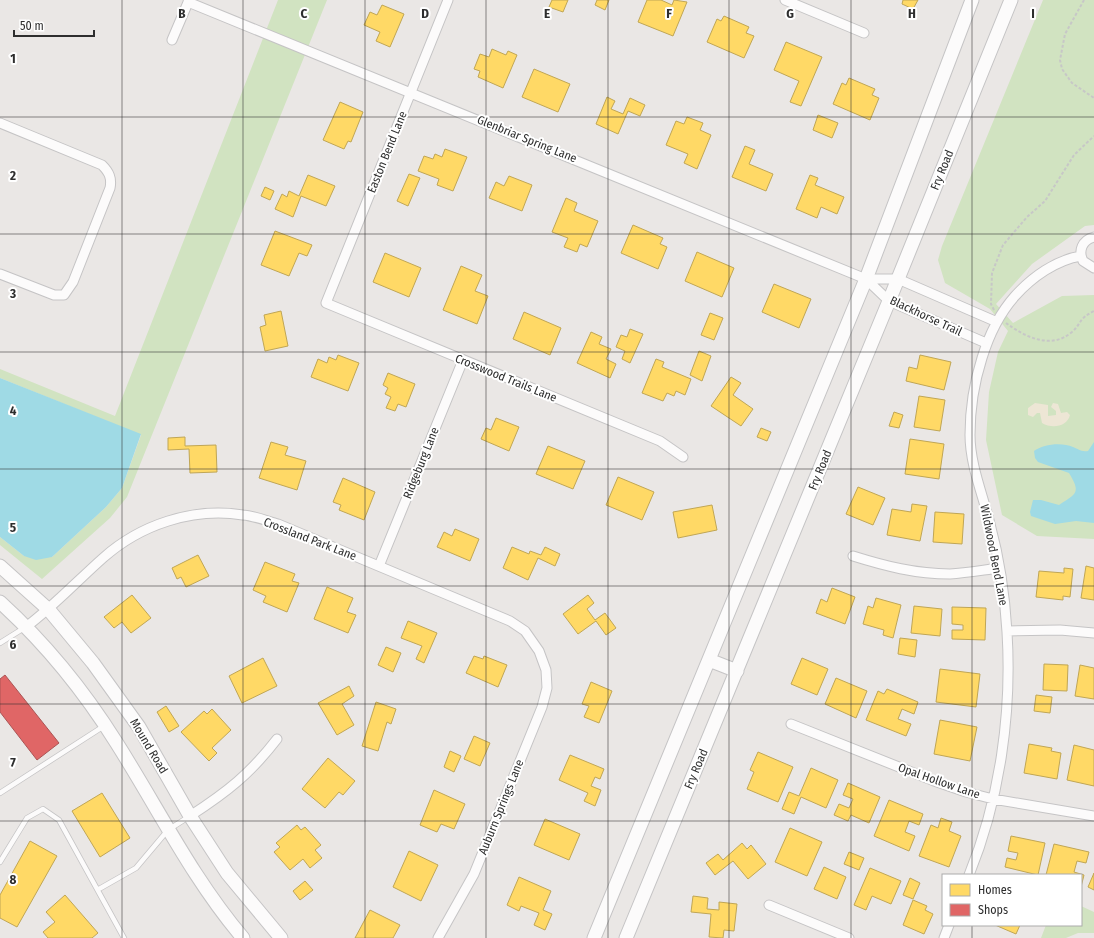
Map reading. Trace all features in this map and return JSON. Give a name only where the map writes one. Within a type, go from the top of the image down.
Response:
[{"type":"main road","points":[[594,938],[866,279],[972,0]]},
{"type":"main road","name":"Fry Road","points":[[626,938],[889,302],[1011,0]]},
{"type":"main road","name":"Mound Road","points":[[0,566],[49,610],[93,663],[139,727],[190,816],[227,873],[281,938]]},
{"type":"main road","points":[[0,602],[26,627],[69,675],[104,726],[203,888],[242,938]]},
{"type":"main road","points":[[709,660],[736,671]]},
{"type":"street","name":"Easton Bend Lane","points":[[326,304],[448,0]]},
{"type":"street","points":[[784,0],[864,33]]},
{"type":"street","name":"Glenbriar Spring Lane","points":[[188,1],[866,279]]},
{"type":"street","points":[[172,40],[188,1]]},
{"type":"street","points":[[0,123],[102,165],[110,176],[110,188],[105,203],[73,282],[64,295],[54,296],[0,274]]},
{"type":"street","points":[[1094,237],[1084,242],[1081,251],[1081,256],[1087,265],[1094,268]]},
{"type":"street","name":"Wildwood Bend Lane","points":[[969,874],[983,835],[993,799],[999,769],[1005,728],[1007,684],[1007,631],[999,568],[990,526],[975,471],[970,436],[973,398],[977,375],[986,343],[1009,303],[1025,285],[1068,258],[1081,256]]},
{"type":"street","name":"Blackhorse Trail","points":[[866,279],[898,279],[998,320]]},
{"type":"street","name":"Blackhorse Trail","points":[[866,279],[889,302],[986,343]]},
{"type":"street","name":"Crosswood Trails Lane","points":[[326,304],[660,441],[683,457]]},
{"type":"street","name":"Ridgeburg Lane","points":[[379,566],[463,360]]},
{"type":"street","name":"Crossland Park Lane","points":[[26,627],[49,610],[103,558],[123,541],[154,525],[186,516],[217,513],[244,515],[278,524],[510,621],[525,631],[539,651],[546,670]]},
{"type":"street","points":[[854,556],[890,567],[922,572],[951,574],[999,568]]},
{"type":"street","points":[[1007,631],[1060,630],[1094,633]]},
{"type":"street","name":"Auburn Springs Lane","points":[[438,938],[474,874],[539,714],[547,688],[546,670]]},
{"type":"street","name":"Opal Hollow Lane","points":[[791,724],[934,782],[993,799],[1094,816]]},
{"type":"street","points":[[190,816],[240,781],[260,761],[277,739]]},
{"type":"street","points":[[769,905],[849,938]]},
{"type":"street","points":[[944,938],[949,926]]},
{"type":"lane","points":[[0,643],[26,627]]},
{"type":"lane","points":[[0,793],[104,726]]},
{"type":"lane","points":[[0,862],[27,818],[44,809],[59,820],[124,938]]},
{"type":"lane","points":[[98,889],[136,868],[168,830],[190,816]]},
{"type":"path","points":[[1084,0],[1065,34],[1060,60],[1062,69],[1072,83],[1094,98]]},
{"type":"path","points":[[1094,136],[1074,155],[1045,201],[1027,217],[1003,244],[992,273],[991,284],[991,304],[998,320],[1026,335],[1050,343],[1061,340],[1073,332],[1083,316],[1094,311]]},
{"type":"green space","points":[[278,0],[327,0],[127,497],[110,518],[42,579],[0,545],[0,537],[24,556],[52,557],[106,507],[122,488],[141,435],[0,378],[0,369],[115,416]]},
{"type":"green space","points":[[1043,0],[1094,0],[1094,225],[1085,226],[1032,264],[996,304],[1013,323],[1062,296],[1094,295],[1094,539],[1037,536],[1002,515],[986,440],[989,392],[998,352],[1008,331],[990,309],[945,283],[938,260],[942,246]]},
{"type":"green space","points":[[1082,906],[1094,912],[1094,933],[1078,933],[1066,938],[1041,938],[1046,926],[1082,926]]},
{"type":"sand","points":[[1035,403],[1048,405],[1048,416],[1056,415],[1056,411],[1051,407],[1053,403],[1058,404],[1061,413],[1067,412],[1070,415],[1066,422],[1059,426],[1046,425],[1042,423],[1040,413],[1037,413],[1033,417],[1028,415],[1028,408]]},
{"type":"water","points":[[0,378],[141,434],[122,488],[106,507],[52,557],[36,560],[24,556],[0,537]]},
{"type":"water","points":[[1094,442],[1094,523],[1076,521],[1055,524],[1031,516],[1030,512],[1033,500],[1041,500],[1059,505],[1073,496],[1076,489],[1069,473],[1038,462],[1035,458],[1034,451],[1047,445],[1058,444],[1069,445],[1081,451],[1088,451]]},
{"type":"building: Homes","points":[[552,0],[568,0],[563,12],[549,7]]},
{"type":"building: Homes","points":[[597,0],[609,0],[605,10],[595,5]]},
{"type":"building: Homes","points":[[647,0],[661,0],[672,5],[674,0],[687,2],[673,36],[638,22]]},
{"type":"building: Homes","points":[[903,0],[918,0],[913,9],[902,4]]},
{"type":"building: Homes","points":[[382,5],[404,14],[390,47],[376,41],[380,32],[364,25],[370,12],[377,15]]},
{"type":"building: Homes","points":[[724,16],[749,27],[746,33],[754,36],[744,58],[707,42],[717,19],[721,21]]},
{"type":"building: Homes","points":[[786,42],[822,57],[801,106],[790,102],[799,81],[774,70]]},
{"type":"building: Homes","points":[[492,49],[506,55],[508,51],[517,55],[503,88],[478,77],[480,71],[474,69],[480,54],[489,57]]},
{"type":"building: Homes","points":[[534,69],[570,84],[558,112],[522,97]]},
{"type":"building: Homes","points":[[849,78],[875,89],[872,95],[879,98],[870,120],[833,104],[842,83],[846,85]]},
{"type":"building: Homes","points":[[607,97],[615,101],[611,109],[623,114],[630,98],[645,105],[640,116],[628,111],[618,134],[596,124]]},
{"type":"building: Homes","points":[[340,102],[363,112],[351,142],[348,141],[344,149],[323,140]]},
{"type":"building: Homes","points":[[818,115],[838,123],[832,138],[813,130]]},
{"type":"building: Homes","points":[[687,117],[703,123],[700,130],[711,135],[697,169],[684,163],[688,154],[666,145],[676,121],[684,124]]},
{"type":"building: Homes","points":[[745,146],[755,150],[749,164],[773,174],[766,191],[732,177]]},
{"type":"building: Homes","points":[[445,149],[467,157],[453,191],[437,185],[439,179],[418,171],[424,156],[433,159],[435,154],[442,157]]},
{"type":"building: Homes","points":[[409,174],[420,178],[408,206],[397,201]]},
{"type":"building: Homes","points":[[308,175],[335,186],[326,206],[301,196],[293,217],[275,209],[282,194],[287,197],[289,191],[299,196]]},
{"type":"building: Homes","points":[[810,175],[818,178],[815,185],[844,197],[837,214],[821,207],[817,218],[796,209]]},
{"type":"building: Homes","points":[[509,176],[532,185],[522,211],[489,198],[496,182],[504,186]]},
{"type":"building: Homes","points":[[265,187],[274,191],[270,200],[261,196]]},
{"type":"building: Homes","points":[[566,198],[577,203],[574,211],[598,221],[587,247],[580,244],[577,252],[564,247],[568,238],[552,232]]},
{"type":"building: Homes","points":[[633,225],[663,238],[660,244],[667,247],[658,269],[621,253]]},
{"type":"building: Homes","points":[[275,231],[312,245],[307,256],[299,253],[289,276],[261,265]]},
{"type":"building: Homes","points":[[697,252],[734,268],[722,297],[685,281]]},
{"type":"building: Homes","points":[[385,253],[421,268],[409,297],[373,282]]},
{"type":"building: Homes","points":[[461,266],[482,275],[475,291],[488,296],[477,324],[443,310]]},
{"type":"building: Homes","points":[[774,284],[811,299],[799,328],[762,312]]},
{"type":"building: Homes","points":[[281,311],[288,346],[265,351],[260,327],[266,325],[264,315]]},
{"type":"building: Homes","points":[[524,312],[561,328],[550,355],[513,339]]},
{"type":"building: Homes","points":[[710,313],[723,318],[714,340],[701,335]]},
{"type":"building: Homes","points":[[630,329],[643,334],[630,363],[622,359],[625,351],[616,347],[621,335],[627,337]]},
{"type":"building: Homes","points":[[591,332],[602,337],[599,344],[611,349],[606,359],[616,364],[610,378],[577,363]]},
{"type":"building: Homes","points":[[699,351],[711,356],[702,381],[690,375]]},
{"type":"building: Homes","points":[[338,355],[359,363],[348,391],[311,377],[318,359],[327,363],[329,357],[336,360]]},
{"type":"building: Homes","points":[[920,355],[951,362],[944,390],[906,381],[909,367],[917,369]]},
{"type":"building: Homes","points":[[656,359],[664,362],[662,367],[691,379],[685,395],[676,391],[674,396],[667,393],[663,401],[642,393]]},
{"type":"building: Homes","points":[[388,373],[415,384],[406,407],[398,404],[395,411],[386,408],[391,397],[385,394],[388,388],[383,385]]},
{"type":"building: Homes","points":[[731,377],[741,383],[733,395],[753,409],[741,426],[711,406]]},
{"type":"building: Homes","points":[[919,396],[945,400],[940,431],[914,427]]},
{"type":"building: Homes","points":[[894,412],[903,415],[899,428],[889,426]]},
{"type":"building: Homes","points":[[496,418],[519,427],[509,451],[481,439],[486,428],[491,430]]},
{"type":"building: Homes","points":[[761,428],[771,432],[767,441],[757,437]]},
{"type":"building: Homes","points":[[185,437],[185,446],[216,445],[217,472],[190,473],[189,449],[168,450],[168,438]]},
{"type":"building: Homes","points":[[910,439],[944,444],[939,479],[905,474]]},
{"type":"building: Homes","points":[[271,442],[288,447],[285,455],[306,461],[297,490],[259,478]]},
{"type":"building: Homes","points":[[548,446],[585,461],[573,489],[536,474]]},
{"type":"building: Homes","points":[[618,477],[654,492],[642,520],[606,505]]},
{"type":"building: Homes","points":[[343,478],[375,492],[364,520],[339,510],[341,505],[333,502]]},
{"type":"building: Homes","points":[[858,487],[885,498],[873,525],[846,514]]},
{"type":"building: Homes","points":[[912,504],[927,506],[920,541],[887,535],[892,509],[911,512]]},
{"type":"building: Homes","points":[[712,505],[717,530],[678,538],[673,512]]},
{"type":"building: Homes","points":[[935,512],[964,514],[962,544],[933,542]]},
{"type":"building: Homes","points":[[455,529],[479,539],[470,561],[437,547],[444,532],[452,536]]},
{"type":"building: Homes","points":[[512,547],[529,554],[530,551],[541,555],[545,547],[560,554],[555,566],[538,558],[528,580],[503,568]]},
{"type":"building: Homes","points":[[198,555],[209,576],[186,587],[181,577],[177,579],[172,568]]},
{"type":"building: Homes","points":[[265,562],[295,574],[292,581],[299,583],[287,612],[263,602],[266,596],[253,590]]},
{"type":"building: Homes","points":[[1086,566],[1094,568],[1094,600],[1081,598]]},
{"type":"building: Homes","points":[[1064,568],[1073,569],[1070,597],[1063,596],[1063,600],[1036,597],[1039,571],[1064,573]]},
{"type":"building: Homes","points":[[327,587],[353,598],[347,612],[356,615],[348,633],[314,619]]},
{"type":"building: Homes","points":[[832,588],[855,597],[845,624],[816,613],[821,599],[827,602]]},
{"type":"building: Homes","points":[[132,595],[151,618],[131,633],[122,622],[114,628],[104,617]]},
{"type":"building: Homes","points":[[588,595],[594,603],[587,609],[595,620],[605,613],[616,628],[606,635],[596,621],[578,634],[563,614]]},
{"type":"building: Homes","points":[[876,598],[901,605],[893,638],[883,635],[884,630],[863,624],[868,606],[873,608]]},
{"type":"building: Homes","points":[[914,606],[942,609],[940,636],[911,633]]},
{"type":"building: Homes","points":[[952,607],[986,608],[985,640],[952,639],[952,630],[963,630],[963,625],[952,624]]},
{"type":"building: Homes","points":[[408,621],[437,633],[424,663],[416,659],[422,646],[401,638]]},
{"type":"building: Homes","points":[[900,638],[917,640],[915,657],[898,654]]},
{"type":"building: Homes","points":[[386,647],[401,653],[393,672],[378,665]]},
{"type":"building: Homes","points":[[474,656],[483,659],[484,656],[507,665],[498,687],[466,673]]},
{"type":"building: Homes","points":[[263,658],[277,686],[242,703],[229,676]]},
{"type":"building: Homes","points":[[802,658],[828,669],[817,695],[791,684]]},
{"type":"building: Homes","points":[[1044,664],[1068,665],[1067,691],[1043,690]]},
{"type":"building: Homes","points":[[1080,665],[1094,668],[1094,699],[1075,696]]},
{"type":"building: Homes","points":[[940,669],[980,674],[976,707],[936,702]]},
{"type":"building: Homes","points":[[836,678],[867,691],[856,718],[825,704]]},
{"type":"building: Homes","points":[[591,682],[612,691],[599,723],[584,717],[589,706],[582,704]]},
{"type":"building: Homes","points":[[349,686],[354,696],[342,704],[354,725],[337,735],[318,703]]},
{"type":"building: Homes","points":[[887,689],[918,702],[914,714],[902,709],[898,719],[911,724],[906,736],[866,720],[878,691],[884,694]]},
{"type":"building: Homes","points":[[1036,695],[1052,697],[1050,713],[1034,711]]},
{"type":"building: Homes","points":[[376,702],[396,709],[391,724],[387,722],[378,751],[362,746]]},
{"type":"building: Homes","points":[[166,706],[179,726],[169,732],[157,712]]},
{"type":"building: Homes","points":[[212,709],[231,730],[212,748],[217,753],[209,761],[181,732],[204,711],[207,714]]},
{"type":"building: Homes","points":[[940,720],[977,727],[970,761],[934,754]]},
{"type":"building: Homes","points":[[474,736],[490,743],[480,766],[464,759]]},
{"type":"building: Homes","points":[[1029,744],[1052,748],[1051,751],[1061,753],[1057,779],[1024,773]]},
{"type":"building: Homes","points":[[1074,745],[1094,750],[1094,786],[1067,780]]},
{"type":"building: Homes","points":[[450,751],[461,756],[454,772],[444,767]]},
{"type":"building: Homes","points":[[758,752],[793,767],[778,802],[747,789],[754,772],[750,770]]},
{"type":"building: Homes","points":[[570,755],[604,769],[600,779],[595,777],[591,786],[601,790],[595,806],[584,801],[588,793],[559,780]]},
{"type":"building: Homes","points":[[328,758],[355,781],[343,795],[339,792],[325,808],[302,789]]},
{"type":"building: Homes","points":[[811,768],[838,780],[826,808],[801,797],[794,814],[782,809],[789,792],[799,796]]},
{"type":"building: Homes","points":[[848,783],[880,797],[869,823],[851,815],[848,821],[834,815],[839,804],[849,808],[853,799],[843,795]]},
{"type":"building: Homes","points":[[434,790],[465,804],[454,829],[441,824],[437,832],[420,825]]},
{"type":"building: Homes","points":[[102,793],[130,838],[100,857],[72,811]]},
{"type":"building: Homes","points":[[889,800],[923,814],[919,825],[909,821],[905,832],[915,836],[909,851],[874,836]]},
{"type":"building: Homes","points":[[941,818],[952,822],[949,831],[961,836],[949,867],[919,856],[931,825],[938,828]]},
{"type":"building: Homes","points":[[545,819],[580,834],[569,860],[534,845]]},
{"type":"building: Homes","points":[[297,825],[301,830],[305,827],[321,845],[315,850],[322,858],[310,868],[303,859],[290,870],[274,852],[280,847],[276,843]]},
{"type":"building: Homes","points":[[790,828],[822,842],[807,876],[775,862]]},
{"type":"building: Homes","points":[[1011,836],[1045,843],[1038,874],[1005,867],[1007,858],[1016,860],[1018,853],[1008,851]]},
{"type":"building: Homes","points":[[30,841],[57,856],[17,927],[0,918],[0,895]]},
{"type":"building: Homes","points":[[742,843],[747,849],[751,845],[766,864],[748,879],[733,861],[715,875],[706,863],[718,854],[723,860]]},
{"type":"building: Homes","points":[[1054,844],[1089,852],[1086,863],[1077,861],[1074,872],[1081,874],[1046,874]]},
{"type":"building: Homes","points":[[409,851],[438,865],[421,901],[393,887]]},
{"type":"building: Homes","points":[[849,852],[864,858],[859,870],[844,864]]},
{"type":"building: Homes","points":[[824,867],[846,877],[837,899],[814,889]]},
{"type":"building: Homes","points":[[870,868],[901,881],[891,904],[872,896],[866,910],[854,905]]},
{"type":"building: Homes","points":[[1094,873],[1094,890],[1088,887]]},
{"type":"building: Homes","points":[[519,877],[551,891],[543,910],[552,914],[545,930],[534,925],[539,913],[521,906],[519,911],[507,905]]},
{"type":"building: Homes","points":[[910,878],[920,883],[913,899],[903,895]]},
{"type":"building: Homes","points":[[305,881],[313,890],[300,900],[293,891]]},
{"type":"building: Homes","points":[[65,895],[98,933],[92,938],[48,938],[43,932],[55,922],[46,912]]},
{"type":"building: Homes","points":[[693,896],[708,898],[707,909],[719,910],[719,902],[737,904],[734,931],[724,930],[723,938],[709,937],[711,914],[691,912]]},
{"type":"building: Homes","points":[[913,900],[927,906],[925,910],[933,914],[924,934],[903,925]]},
{"type":"building: Homes","points":[[370,910],[400,925],[393,938],[355,938]]},
{"type":"building: Homes","points":[[997,926],[1020,926],[1016,934]]},
{"type":"building: Shops","points":[[5,675],[59,743],[37,760],[0,712],[0,679]]}]
